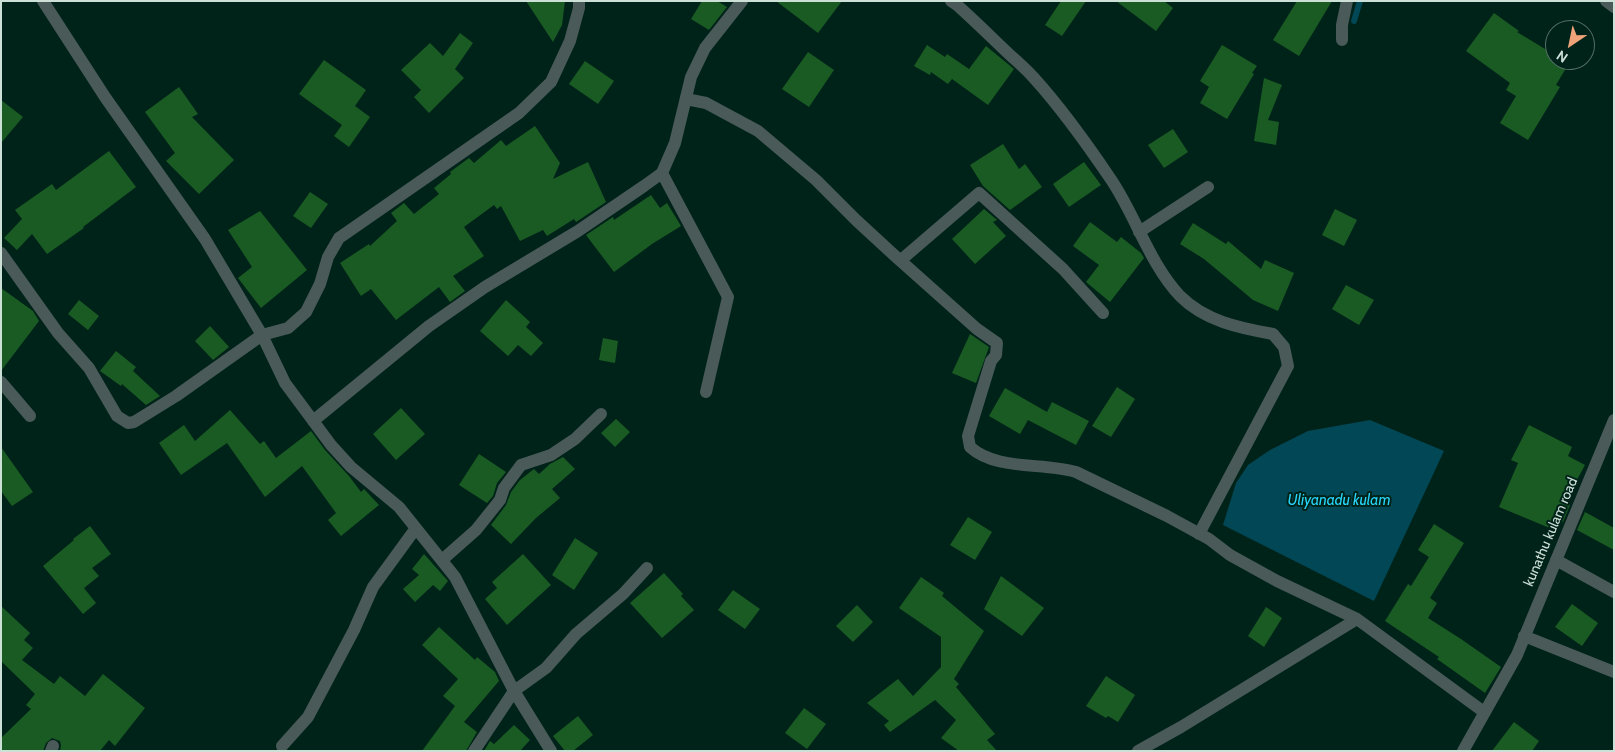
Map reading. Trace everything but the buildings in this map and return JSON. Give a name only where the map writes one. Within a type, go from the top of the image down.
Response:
[{"type":"street","points":[[43,1],[105,97],[205,239],[262,335],[285,384],[312,422],[351,467],[399,507],[455,576],[514,691],[551,751]]},
{"type":"street","points":[[1,254],[58,333],[89,368],[117,416],[128,424],[142,418],[262,335],[288,328],[306,312],[320,284],[328,257],[339,238],[519,112],[551,82],[570,42],[579,8],[579,1]]},
{"type":"street","points":[[312,422],[429,326],[485,288],[578,231],[662,172],[675,143],[691,77],[704,48],[742,1]]},
{"type":"street","points":[[951,1],[1034,78],[1111,179],[1139,232],[1168,281],[1180,296],[1197,310],[1217,321],[1273,334],[1284,347],[1288,366],[1199,534]]},
{"type":"street","points":[[1342,40],[1342,25],[1347,1]]},
{"type":"street","points":[[1606,1],[1614,7]]},
{"type":"street","points":[[686,100],[706,103],[758,131],[816,180],[856,220],[977,329],[997,343],[996,355],[990,361],[968,436],[970,447],[980,456],[1010,463],[1066,469],[1076,472],[1167,516],[1199,534],[1230,555],[1277,581],[1357,620],[1484,712]]},
{"type":"street","points":[[662,172],[728,297],[706,392]]},
{"type":"street","points":[[1139,232],[1208,187]]},
{"type":"street","points":[[901,260],[979,193],[1062,269],[1103,313]]},
{"type":"street","points":[[1,382],[30,416]]},
{"type":"street","points":[[442,560],[482,522],[500,500],[504,488],[522,465],[551,455],[575,439],[601,414]]},
{"type":"street","name":"kunathu kulam road","points":[[1463,751],[1517,655],[1556,560],[1608,451],[1614,420]]},
{"type":"street","points":[[282,746],[308,717],[354,630],[373,587],[416,528]]},
{"type":"street","points":[[1556,560],[1614,592]]},
{"type":"street","points":[[474,751],[514,691],[546,668],[576,634],[623,594],[647,568]]},
{"type":"street","points":[[1138,751],[1357,620]]},
{"type":"street","points":[[1524,636],[1614,672]]},
{"type":"water","name":"Uliyanadu kulam","points":[[1370,420],[1444,451],[1374,601],[1223,525],[1236,483],[1248,465],[1270,450],[1308,431]]},
{"type":"waterway","points":[[1354,21],[1360,1]]}]
